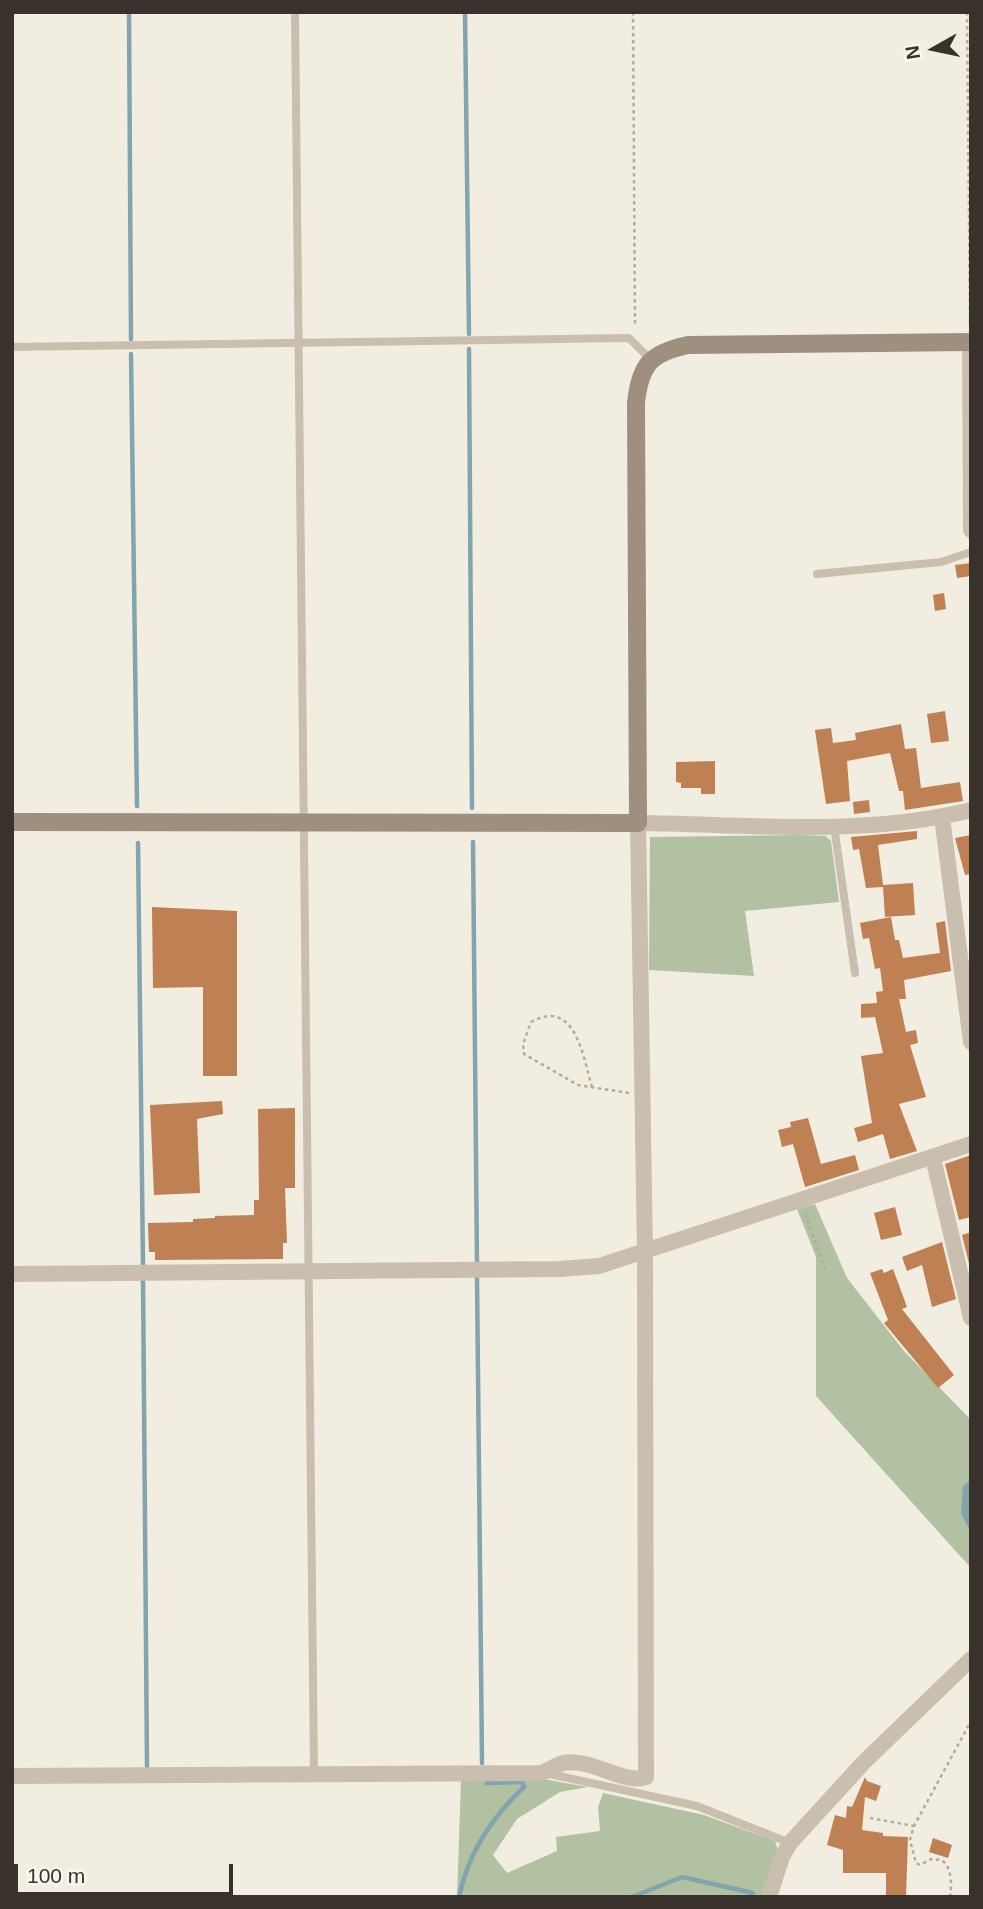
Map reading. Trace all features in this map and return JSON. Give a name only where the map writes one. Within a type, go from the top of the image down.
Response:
[{"type":"street","points":[[12,1776],[314,1772],[542,1773],[564,1763],[587,1763],[635,1779],[646,1777],[649,1772],[638,823],[638,379],[650,359],[670,349],[688,345],[970,342],[971,530]]},
{"type":"street","points":[[12,822],[834,826],[942,817],[971,810]]},
{"type":"street","points":[[942,817],[966,975],[971,1042]]},
{"type":"street","points":[[12,1274],[578,1269],[645,1253],[971,1144]]},
{"type":"street","points":[[933,1158],[971,1318]]},
{"type":"street","points":[[769,1897],[790,1843],[864,1762],[971,1659]]},
{"type":"lane","points":[[295,12],[314,1772]]},
{"type":"lane","points":[[12,346],[629,338],[650,359]]},
{"type":"lane","points":[[817,574],[941,562],[971,552]]},
{"type":"lane","points":[[834,826],[855,973]]},
{"type":"lane","points":[[542,1773],[697,1805],[790,1843]]},
{"type":"path","points":[[633,12],[634,341]]},
{"type":"path","points":[[967,12],[970,342]]},
{"type":"path","points":[[592,1087],[572,1027],[564,1020],[551,1016],[531,1022],[523,1044],[524,1054],[578,1085],[592,1087],[643,1093]]},
{"type":"path","points":[[801,1201],[825,1269]]},
{"type":"path","points":[[950,1897],[952,1883],[947,1864],[942,1860],[931,1859],[920,1865],[916,1863],[910,1840],[914,1826],[971,1721]]},
{"type":"path","points":[[870,1818],[914,1826]]},
{"type":"green space","points":[[826,836],[831,841],[839,902],[745,911],[754,976],[649,970],[650,837]]},
{"type":"green space","points":[[815,1204],[847,1278],[904,1351],[971,1420],[971,1568],[816,1396],[816,1257],[797,1209]]},
{"type":"green space","points":[[543,1779],[588,1787],[560,1792],[517,1819],[493,1855],[507,1873],[557,1851],[556,1837],[600,1831],[598,1807],[603,1793],[704,1815],[775,1841],[778,1851],[763,1897],[457,1897],[461,1781]]},
{"type":"water","points":[[971,1480],[971,1533],[961,1513],[963,1486]]},
{"type":"building","points":[[971,563],[971,576],[957,578],[955,565]]},
{"type":"building","points":[[944,593],[946,609],[935,611],[933,595]]},
{"type":"building","points":[[945,711],[949,741],[931,743],[927,714]]},
{"type":"building","points":[[901,724],[905,749],[916,748],[921,788],[960,782],[963,801],[905,810],[903,791],[899,791],[890,753],[847,761],[850,801],[826,804],[815,730],[831,728],[833,743],[856,740],[855,733]]},
{"type":"building","points":[[715,761],[715,794],[701,794],[701,788],[681,788],[681,783],[676,782],[676,762]]},
{"type":"building","points":[[869,800],[870,812],[854,814],[853,802]]},
{"type":"building","points":[[917,831],[917,839],[878,845],[883,885],[913,883],[915,915],[885,917],[883,887],[866,888],[859,849],[853,850],[851,837]]},
{"type":"building","points":[[971,835],[971,874],[965,875],[955,838]]},
{"type":"building","points":[[152,907],[237,911],[237,1076],[203,1076],[203,987],[153,988]]},
{"type":"building","points":[[891,917],[895,940],[899,940],[903,958],[940,953],[936,923],[945,921],[951,971],[904,980],[906,999],[899,999],[906,1032],[916,1030],[918,1043],[910,1045],[926,1097],[899,1104],[917,1151],[890,1159],[883,1134],[858,1142],[854,1128],[872,1123],[861,1056],[883,1053],[875,1017],[861,1018],[861,1004],[877,1003],[876,992],[883,991],[880,968],[875,969],[869,938],[863,939],[860,923]]},
{"type":"building","points":[[222,1101],[223,1114],[197,1119],[200,1193],[154,1195],[150,1105]]},
{"type":"building","points":[[295,1108],[295,1188],[285,1188],[287,1243],[283,1243],[283,1259],[155,1260],[155,1252],[149,1252],[148,1223],[193,1222],[193,1219],[215,1216],[254,1215],[254,1200],[259,1200],[258,1109]]},
{"type":"building","points":[[808,1118],[821,1164],[855,1155],[859,1170],[805,1187],[793,1144],[782,1147],[778,1130],[791,1127],[790,1122]]},
{"type":"building","points":[[971,1155],[971,1217],[959,1220],[945,1164]]},
{"type":"building","points":[[895,1207],[902,1235],[881,1240],[874,1213]]},
{"type":"building","points":[[971,1232],[971,1272],[962,1235]]},
{"type":"building","points":[[942,1242],[956,1299],[932,1307],[922,1265],[907,1271],[902,1257]]},
{"type":"building","points":[[882,1269],[884,1273],[893,1269],[907,1307],[902,1309],[954,1375],[938,1388],[884,1323],[888,1320],[870,1273]]},
{"type":"building","points":[[865,1777],[867,1781],[881,1786],[876,1801],[865,1797],[862,1830],[883,1833],[883,1836],[908,1837],[906,1897],[886,1897],[886,1873],[843,1873],[843,1850],[827,1845],[835,1815],[846,1818],[847,1806],[852,1807]]},
{"type":"building","points":[[933,1838],[952,1845],[948,1858],[929,1852]]},
{"type":"waterway","points":[[129,12],[131,339]]},
{"type":"waterway","points":[[465,12],[469,334]]},
{"type":"waterway","points":[[469,349],[472,808]]},
{"type":"waterway","points":[[131,354],[137,806]]},
{"type":"waterway","points":[[473,842],[477,1264]]},
{"type":"waterway","points":[[138,843],[143,1266]]},
{"type":"waterway","points":[[477,1277],[482,1763]]},
{"type":"waterway","points":[[143,1278],[147,1767]]},
{"type":"waterway","points":[[459,1897],[468,1866],[483,1837],[524,1787],[522,1782],[487,1783]]},
{"type":"waterway","points":[[632,1897],[682,1877],[753,1893]]}]
